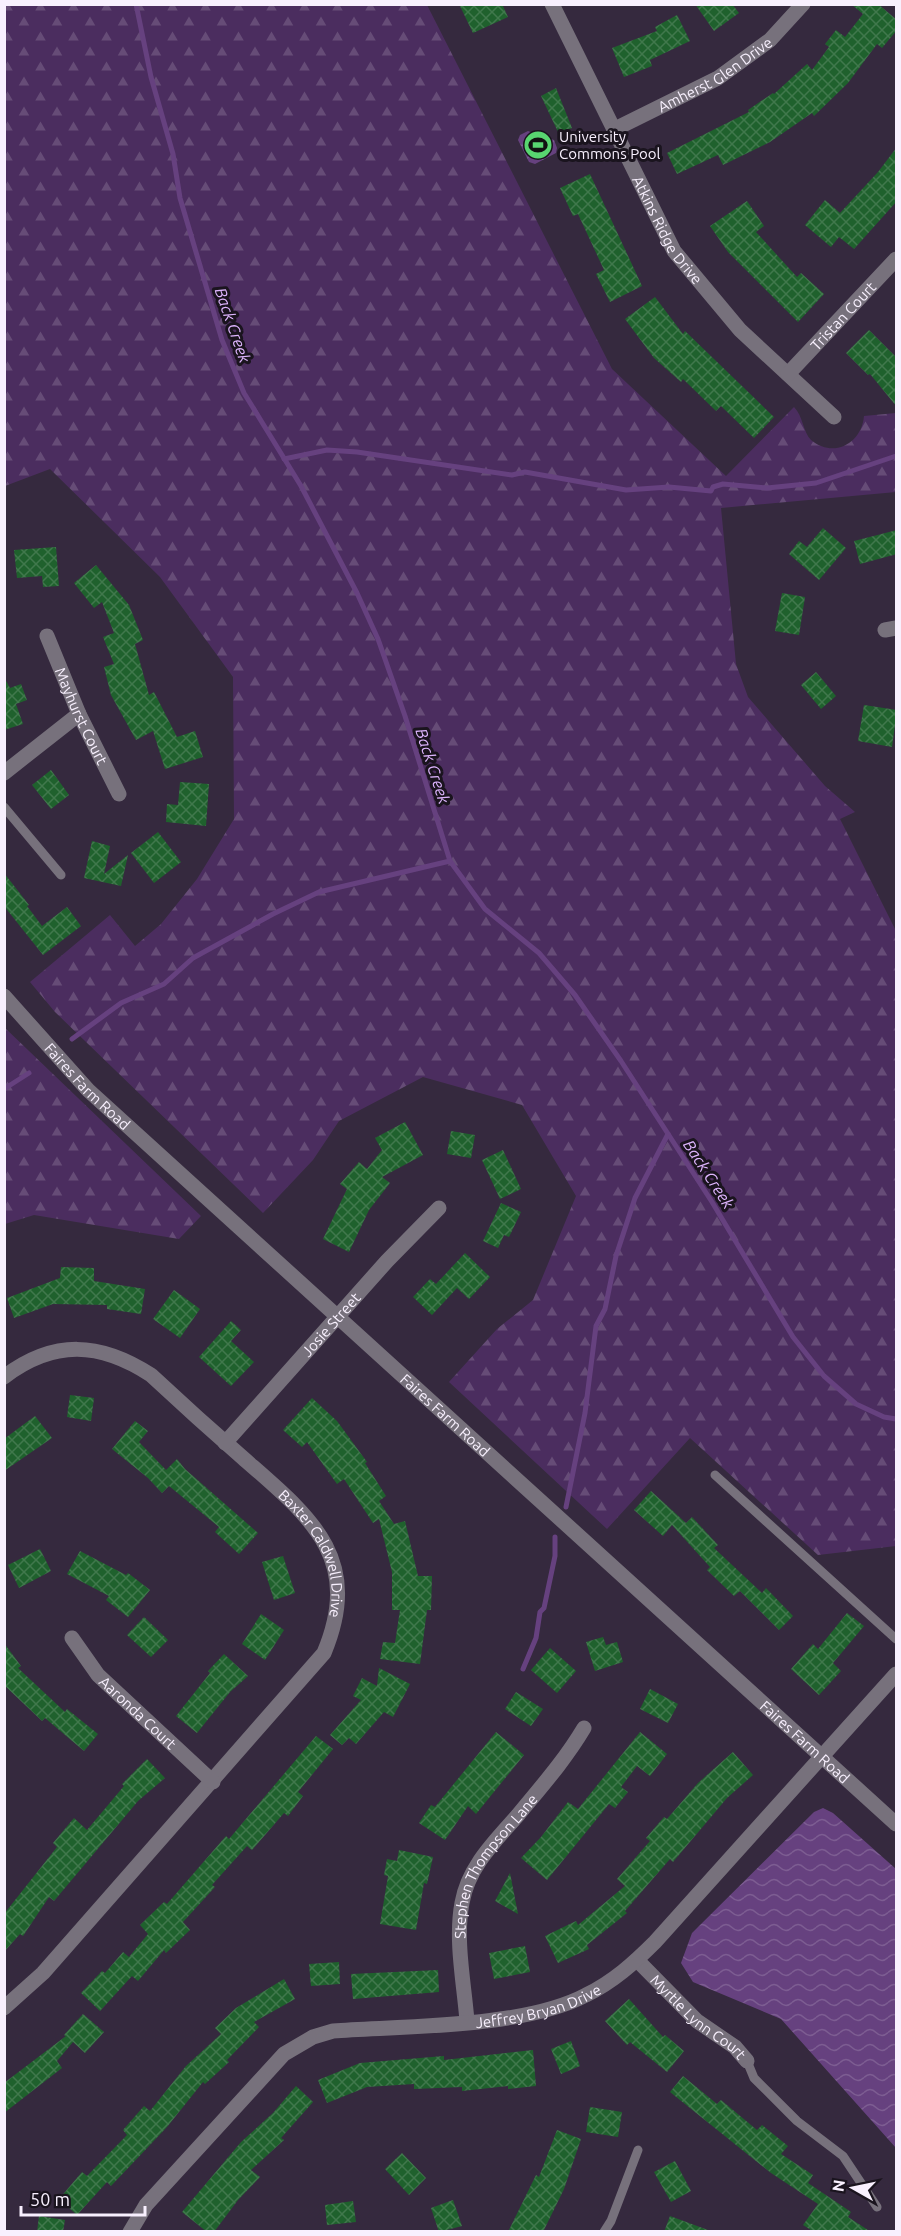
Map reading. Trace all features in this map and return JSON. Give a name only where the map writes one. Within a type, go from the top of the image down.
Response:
[{"type":"street","name":"Atkins Ridge Drive","points":[[552,4],[674,251],[740,330],[834,417]]},
{"type":"street","name":"Amherst Glen Drive","points":[[615,129],[718,78],[770,40],[803,4]]},
{"type":"street","name":"Tristan Court","points":[[788,374],[897,259]]},
{"type":"street","name":"Mayhurst Court","points":[[47,636],[79,714],[119,794]]},
{"type":"street","points":[[4,773],[79,714]]},
{"type":"street","name":"Faires Farm Road","points":[[4,996],[88,1090],[897,1824]]},
{"type":"street","name":"Josie Street","points":[[225,1443],[339,1318],[387,1261],[439,1208]]},
{"type":"street","name":"Baxter Caldwell Drive","points":[[4,1377],[31,1359],[53,1351],[100,1351],[127,1359],[151,1375],[302,1511],[324,1540],[334,1565],[338,1608],[324,1653],[213,1782],[42,1973],[4,2008]]},
{"type":"street","name":"Aaronda Court","points":[[72,1638],[98,1675],[213,1782]]},
{"type":"street","name":"Jeffrey Bryan Drive","points":[[130,2232],[146,2205],[291,2049],[313,2037],[333,2031],[526,2015],[556,2008],[604,1985],[637,1960],[897,1674]]},
{"type":"street","name":"Stephen Thompson Lane","points":[[467,2021],[460,1923],[462,1901],[469,1880],[483,1856],[568,1755],[584,1728]]},
{"type":"street","name":"Myrtle Lynn Court","points":[[637,1960],[697,2020],[735,2047],[747,2061]]},
{"type":"lane","points":[[4,807],[62,875]]},
{"type":"lane","points":[[715,1475],[897,1639]]},
{"type":"lane","name":"Myrtle Lynn Court","points":[[747,2061],[754,2078],[797,2121],[843,2156],[877,2207]]},
{"type":"lane","points":[[604,2232],[611,2221],[638,2150]]},
{"type":"green space","points":[[5,4],[427,5],[612,369],[726,476],[794,407],[811,440],[820,446],[829,448],[837,448],[852,440],[862,426],[864,416],[896,413],[896,492],[721,508],[736,664],[748,697],[825,786],[855,812],[840,819],[896,931],[896,1546],[818,1555],[690,1438],[607,1529],[449,1382],[497,1329],[533,1300],[576,1196],[522,1105],[423,1077],[339,1121],[313,1160],[263,1213],[55,1012],[30,982],[110,915],[135,946],[161,924],[197,879],[234,819],[233,677],[160,577],[50,469],[5,486]]},
{"type":"green space","points":[[4,1027],[201,1216],[179,1239],[34,1215],[5,1224]]},
{"type":"water","name":"University Commons Pool","points":[[528,131],[533,133],[538,143],[548,138],[554,140],[556,153],[535,164],[529,162],[518,140],[520,135]]},
{"type":"water","points":[[823,1808],[833,1813],[896,1869],[896,2148],[781,2019],[693,1982],[681,1963],[692,1933],[814,1812]]},
{"type":"building","points":[[459,4],[502,4],[508,17],[473,33]]},
{"type":"building","points":[[695,4],[732,4],[739,13],[714,31]]},
{"type":"building","points":[[851,4],[878,4],[897,20],[897,30],[882,48],[877,44],[848,83],[814,116],[812,113],[770,142],[723,165],[718,155],[677,174],[667,153],[749,112],[748,110],[774,94],[807,64],[812,70],[829,47],[825,44],[836,30],[845,37],[863,14]]},
{"type":"building","points":[[677,15],[690,41],[650,60],[652,66],[624,77],[612,48],[657,31],[655,27]]},
{"type":"building","points":[[556,88],[572,128],[559,134],[541,96]]},
{"type":"building","points":[[897,147],[897,201],[854,249],[839,237],[831,247],[805,225],[825,200],[840,213],[878,172]]},
{"type":"building","points":[[590,174],[642,286],[610,302],[596,274],[604,270],[578,214],[573,216],[560,188]]},
{"type":"building","points":[[747,201],[764,226],[756,232],[797,277],[801,273],[824,294],[798,322],[728,252],[710,226]]},
{"type":"building","points":[[655,297],[683,334],[685,331],[774,417],[754,438],[721,406],[716,411],[683,379],[681,382],[654,358],[625,319]]},
{"type":"building","points":[[869,330],[897,358],[897,407],[870,374],[868,375],[846,353]]},
{"type":"building","points":[[823,528],[846,548],[819,580],[789,554],[799,541],[807,547]]},
{"type":"building","points":[[897,530],[897,554],[860,564],[854,541]]},
{"type":"building","points":[[56,547],[59,586],[43,587],[42,576],[17,578],[14,550]]},
{"type":"building","points":[[96,565],[129,605],[143,640],[135,644],[149,695],[154,692],[177,737],[195,731],[203,757],[165,769],[153,731],[136,740],[111,695],[104,667],[114,664],[103,637],[114,633],[102,602],[94,608],[74,583]]},
{"type":"building","points":[[782,593],[805,597],[799,635],[775,631]]},
{"type":"building","points":[[816,672],[836,696],[821,709],[801,685]]},
{"type":"building","points":[[4,677],[10,688],[21,684],[27,700],[16,704],[23,724],[4,730]]},
{"type":"building","points":[[864,705],[897,710],[892,747],[858,741]]},
{"type":"building","points":[[51,770],[69,795],[51,809],[32,785]]},
{"type":"building","points":[[180,782],[209,784],[206,826],[166,822],[167,804],[178,805]]},
{"type":"building","points":[[158,832],[181,862],[154,883],[131,853]]},
{"type":"building","points":[[92,841],[110,846],[104,874],[128,855],[121,886],[84,878]]},
{"type":"building","points":[[4,873],[42,926],[67,907],[81,926],[43,955],[4,906]]},
{"type":"building","points":[[405,1122],[423,1155],[382,1177],[390,1183],[369,1210],[349,1252],[323,1239],[347,1189],[340,1184],[359,1162],[367,1169],[382,1150],[375,1138]]},
{"type":"building","points":[[451,1131],[475,1135],[471,1158],[447,1154]]},
{"type":"building","points":[[503,1150],[521,1189],[500,1199],[482,1160]]},
{"type":"building","points":[[501,1203],[521,1212],[509,1237],[504,1235],[498,1248],[483,1241]]},
{"type":"building","points":[[465,1253],[490,1277],[469,1299],[457,1288],[432,1315],[413,1297],[430,1279],[436,1284]]},
{"type":"building","points":[[61,1267],[94,1268],[94,1281],[145,1289],[141,1314],[107,1309],[107,1305],[53,1304],[14,1318],[7,1298],[60,1278]]},
{"type":"building","points":[[174,1290],[200,1309],[180,1338],[153,1319]]},
{"type":"building","points":[[231,1321],[241,1330],[231,1341],[254,1362],[231,1386],[199,1357]]},
{"type":"building","points":[[70,1395],[94,1398],[91,1421],[67,1417]]},
{"type":"building","points":[[312,1398],[337,1421],[367,1462],[365,1463],[386,1496],[379,1501],[394,1524],[405,1521],[418,1576],[432,1576],[431,1610],[427,1610],[420,1664],[380,1659],[383,1642],[395,1643],[400,1610],[392,1610],[392,1572],[379,1519],[373,1523],[344,1479],[337,1484],[307,1442],[302,1447],[283,1430]]},
{"type":"building","points":[[35,1416],[52,1438],[4,1471],[4,1439]]},
{"type":"building","points":[[135,1421],[148,1431],[139,1442],[166,1470],[177,1459],[185,1469],[258,1533],[239,1554],[215,1532],[219,1527],[169,1486],[162,1493],[148,1478],[112,1449]]},
{"type":"building","points":[[651,1491],[686,1523],[692,1517],[718,1545],[714,1548],[762,1593],[766,1588],[793,1616],[779,1630],[740,1591],[734,1596],[707,1570],[710,1567],[672,1525],[663,1536],[634,1510]]},
{"type":"building","points":[[40,1549],[51,1571],[19,1588],[8,1565]]},
{"type":"building","points":[[80,1551],[126,1575],[128,1573],[150,1590],[128,1617],[106,1600],[109,1596],[67,1574]]},
{"type":"building","points":[[283,1556],[295,1593],[274,1600],[262,1562]]},
{"type":"building","points":[[847,1613],[864,1626],[833,1663],[841,1671],[819,1695],[791,1669],[813,1644],[818,1649]]},
{"type":"building","points":[[261,1614],[284,1630],[265,1660],[242,1644]]},
{"type":"building","points":[[144,1617],[168,1640],[151,1657],[127,1635]]},
{"type":"building","points":[[603,1637],[606,1645],[617,1642],[623,1662],[595,1671],[586,1642]]},
{"type":"building","points":[[4,1643],[21,1666],[18,1668],[65,1712],[67,1709],[98,1734],[84,1751],[45,1718],[42,1721],[4,1685]]},
{"type":"building","points":[[550,1648],[576,1671],[557,1693],[531,1670]]},
{"type":"building","points":[[224,1654],[248,1676],[230,1692],[197,1733],[176,1716],[210,1673],[208,1671]]},
{"type":"building","points":[[379,1668],[410,1684],[393,1717],[384,1712],[356,1744],[349,1738],[342,1745],[330,1735],[361,1700],[353,1696],[362,1678],[377,1686]]},
{"type":"building","points":[[650,1689],[678,1704],[668,1723],[640,1709]]},
{"type":"building","points":[[516,1692],[543,1709],[531,1726],[505,1709]]},
{"type":"building","points":[[496,1732],[524,1755],[476,1814],[468,1806],[445,1840],[419,1823],[431,1805],[435,1807]]},
{"type":"building","points":[[640,1732],[667,1754],[650,1776],[637,1766],[621,1787],[628,1792],[615,1808],[609,1804],[547,1880],[521,1858],[541,1837],[568,1802],[578,1809]]},
{"type":"building","points":[[316,1736],[333,1749],[298,1792],[303,1796],[288,1816],[284,1813],[252,1850],[247,1846],[212,1885],[215,1887],[183,1922],[190,1930],[166,1953],[164,1950],[138,1981],[132,1976],[100,2011],[81,1993],[102,1971],[105,1973],[123,1952],[129,1957],[148,1934],[140,1925],[164,1902],[167,1904],[226,1836],[229,1839]]},
{"type":"building","points":[[733,1752],[753,1775],[727,1798],[673,1862],[670,1859],[625,1911],[627,1913],[587,1945],[589,1949],[558,1963],[545,1936],[576,1921],[578,1925],[625,1886],[617,1879],[650,1841],[646,1838],[664,1817],[667,1819],[698,1783]]},
{"type":"building","points":[[147,1759],[165,1778],[138,1801],[54,1901],[49,1897],[23,1936],[20,1934],[4,1952],[4,1914],[57,1847],[53,1843],[74,1818],[87,1830],[124,1786],[122,1784]]},
{"type":"building","points":[[399,1850],[433,1857],[427,1884],[424,1883],[416,1930],[380,1924],[388,1876],[384,1875],[387,1859],[397,1861]]},
{"type":"building","points":[[510,1873],[518,1914],[495,1901]]},
{"type":"building","points":[[525,1946],[530,1972],[494,1979],[489,1953]]},
{"type":"building","points":[[339,1962],[340,1984],[311,1986],[309,1964]]},
{"type":"building","points":[[438,1970],[439,1992],[353,1999],[351,1974]]},
{"type":"building","points":[[284,1979],[295,1999],[254,2022],[259,2027],[227,2060],[229,2062],[205,2084],[203,2082],[167,2127],[111,2186],[107,2182],[77,2215],[59,2199],[82,2172],[87,2176],[127,2135],[123,2130],[144,2106],[150,2111],[186,2066],[221,2034],[215,2028],[236,2008]]},
{"type":"building","points":[[629,1999],[663,2037],[665,2035],[684,2051],[667,2072],[630,2042],[627,2045],[605,2021]]},
{"type":"building","points":[[83,2014],[104,2032],[85,2053],[73,2042],[57,2061],[62,2068],[4,2113],[4,2083],[66,2036],[64,2035]]},
{"type":"building","points":[[571,2041],[580,2066],[561,2074],[551,2049]]},
{"type":"building","points":[[533,2050],[536,2086],[508,2089],[508,2086],[462,2091],[462,2087],[414,2089],[414,2084],[367,2087],[327,2103],[318,2080],[360,2063],[444,2056],[444,2060]]},
{"type":"building","points":[[683,2076],[717,2104],[721,2100],[757,2130],[762,2125],[788,2146],[781,2154],[813,2175],[808,2183],[851,2212],[848,2217],[871,2232],[814,2232],[803,2225],[818,2204],[771,2173],[670,2092]]},
{"type":"building","points":[[296,2086],[313,2102],[281,2138],[284,2140],[251,2170],[260,2177],[238,2200],[214,2232],[207,2232],[182,2212],[241,2142],[273,2113]]},
{"type":"building","points":[[590,2107],[622,2112],[618,2137],[586,2132]]},
{"type":"building","points":[[557,2130],[581,2139],[564,2189],[543,2232],[508,2232],[536,2175],[539,2177]]},
{"type":"building","points":[[402,2153],[426,2178],[409,2195],[385,2169]]},
{"type":"building","points":[[675,2161],[691,2191],[671,2202],[654,2172]]},
{"type":"building","points":[[453,2200],[462,2226],[439,2232],[431,2208]]},
{"type":"building","points":[[353,2201],[356,2222],[327,2225],[325,2205]]},
{"type":"building","points":[[39,2216],[65,2220],[63,2232],[37,2232]]},
{"type":"building","points":[[670,2216],[708,2230],[708,2232],[664,2232]]},
{"type":"waterway","name":"Back Creek","points":[[136,4],[151,77],[173,154],[180,198],[222,340],[244,393],[301,486],[357,593],[378,639],[405,716],[450,861],[485,909],[539,953],[575,995],[621,1061],[712,1202],[793,1337],[824,1376],[856,1404],[884,1417],[896,1419]]},
{"type":"waterway","points":[[284,459],[327,450],[357,452],[512,475],[525,472],[626,490],[669,487],[711,491],[713,487],[723,484],[767,488],[816,483],[896,456]]},
{"type":"waterway","points":[[72,1039],[121,1003],[164,984],[193,958],[273,914],[319,892],[450,861]]},
{"type":"waterway","points":[[4,1089],[29,1073]]},
{"type":"waterway","points":[[566,1507],[585,1413],[596,1326],[605,1309],[616,1256],[635,1198],[668,1134]]},
{"type":"waterway","points":[[523,1669],[536,1638],[540,1612],[544,1608],[555,1556],[555,1537]]},
{"type":"place","name":"University Commons Pool","points":[[538,145]]}]
